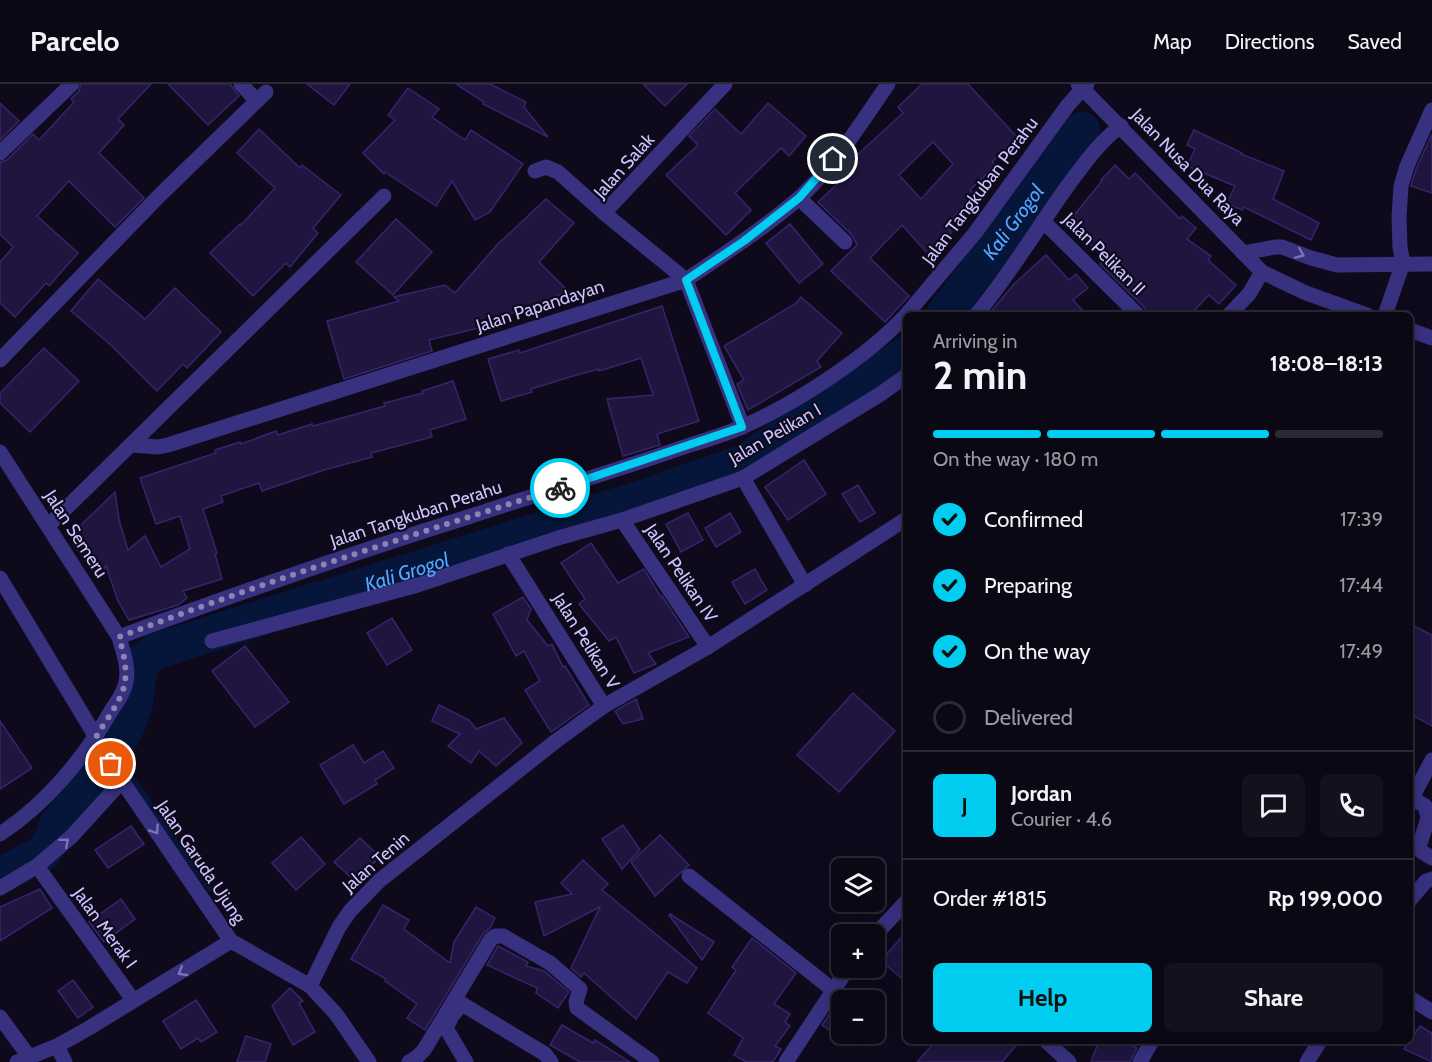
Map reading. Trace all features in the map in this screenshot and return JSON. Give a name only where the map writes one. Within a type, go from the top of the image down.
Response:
[{"type":"street","points":[[0,153],[72,84]]},
{"type":"street","points":[[0,360],[159,196],[262,96],[241,84]]},
{"type":"street","name":"Jalan Salak","points":[[725,84],[604,213],[686,280],[742,427]]},
{"type":"street","name":"Jalan Papandayan","points":[[132,445],[158,447],[168,445],[686,280],[744,241],[799,198],[845,144],[888,84]]},
{"type":"street","name":"Jalan Nusa Dua Raya","points":[[1083,86],[1262,272],[1306,293],[1359,312]]},
{"type":"street","name":"Jalan Tangkuban Perahu","points":[[909,312],[975,233],[1083,86]]},
{"type":"street","points":[[1386,312],[1402,264],[1399,217],[1401,186],[1407,166],[1432,110]]},
{"type":"street","points":[[978,312],[1101,142],[1121,126]]},
{"type":"street","points":[[535,171],[546,167],[558,172],[604,213]]},
{"type":"street","points":[[48,526],[384,196]]},
{"type":"street","points":[[799,198],[846,242]]},
{"type":"street","name":"Jalan Pelikan II","points":[[1043,221],[1135,312]]},
{"type":"street","name":"Jalan Nusa Dua Raya","points":[[1243,253],[1267,247],[1282,247],[1338,265],[1432,264]]},
{"type":"street","points":[[1232,312],[1249,294],[1262,272]]},
{"type":"street","name":"Jalan Tangkuban Perahu","points":[[119,637],[223,598],[742,427],[834,374],[878,344],[903,318]]},
{"type":"street","points":[[1413,331],[1432,338]]},
{"type":"street","name":"Jalan Pelikan I","points":[[212,641],[418,585],[622,520],[743,478],[903,378]]},
{"type":"street","name":"Jalan Semeru","points":[[0,452],[119,637],[126,662],[123,693],[96,737],[32,811],[0,834]]},
{"type":"street","points":[[743,478],[805,585]]},
{"type":"street","name":"Jalan Pelikan IV","points":[[622,520],[708,647]]},
{"type":"street","name":"Jalan Tenin","points":[[310,986],[339,927],[379,881],[556,741],[604,706],[708,647],[903,521]]},
{"type":"street","name":"Jalan Pelikan V","points":[[508,555],[604,706]]},
{"type":"street","name":"Jalan Garuda Ujung","points":[[0,578],[103,752],[231,941],[310,986],[336,1014],[369,1062]]},
{"type":"street","points":[[1413,794],[1432,760]]},
{"type":"street","points":[[0,888],[40,872],[121,779]]},
{"type":"street","points":[[1413,799],[1425,806],[1428,813],[1419,847],[1422,852],[1432,858]]},
{"type":"street","name":"Jalan Merak I","points":[[40,872],[133,1000]]},
{"type":"street","points":[[689,876],[833,990],[841,978]]},
{"type":"street","points":[[1413,896],[1426,881],[1432,879]]},
{"type":"street","points":[[885,926],[903,909]]},
{"type":"street","points":[[409,1062],[424,1050],[491,939],[503,936],[550,963],[579,989],[577,1008],[652,1062]]},
{"type":"street","points":[[0,1017],[24,1060],[57,1046],[231,941]]},
{"type":"street","points":[[786,1062],[831,993]]},
{"type":"street","points":[[1413,1001],[1432,1012]]},
{"type":"street","points":[[466,1062],[446,1028],[462,1004],[545,1054],[551,1062]]},
{"type":"street","points":[[1140,1062],[1150,1044]]},
{"type":"street","points":[[1307,1062],[1318,1044]]},
{"type":"street","points":[[57,1046],[65,1062]]},
{"type":"street","points":[[1051,1052],[1070,1062]]},
{"type":"building","points":[[81,84],[151,84],[118,119],[124,125],[99,153],[144,198],[115,227],[69,181],[37,216],[78,253],[49,286],[46,283],[15,317],[0,303],[0,262],[13,247],[0,234],[0,162],[7,160],[33,134],[39,140],[74,102],[71,99],[79,91]]},
{"type":"building","points":[[168,84],[230,84],[239,96],[208,125]]},
{"type":"building","points":[[307,84],[350,84],[334,105]]},
{"type":"building","points":[[456,84],[490,84],[526,102],[524,107],[548,137],[483,104],[484,102]]},
{"type":"building","points":[[643,84],[687,84],[665,106]]},
{"type":"building","points":[[922,84],[968,84],[1018,138],[992,162],[996,165],[970,190],[974,194],[946,226],[952,232],[928,254],[902,225],[870,258],[909,296],[885,322],[831,271],[857,245],[852,235],[818,202],[849,173],[844,167],[903,113],[898,107]],"holes":[[[933,142],[953,164],[921,199],[899,175]]]},
{"type":"building","points":[[408,88],[439,109],[432,117],[465,140],[471,130],[523,164],[490,212],[475,220],[452,181],[436,206],[385,172],[384,174],[363,153],[395,120],[388,115]]},
{"type":"building","points":[[0,103],[19,121],[0,140]]},
{"type":"building","points":[[768,103],[806,136],[789,156],[781,148],[735,193],[751,210],[726,235],[666,175],[698,145],[689,136],[715,109],[741,134]]},
{"type":"building","points":[[259,129],[300,168],[302,165],[341,195],[313,228],[318,233],[290,267],[286,263],[253,296],[210,253],[241,225],[275,188],[237,153]]},
{"type":"building","points":[[1194,130],[1241,154],[1284,171],[1273,199],[1319,223],[1311,240],[1244,207],[1242,210],[1227,203],[1235,186],[1187,166],[1195,149],[1187,145]]},
{"type":"building","points":[[1432,134],[1432,193],[1411,186]]},
{"type":"building","points":[[1115,165],[1129,179],[1135,173],[1180,219],[1182,216],[1196,228],[1187,239],[1211,256],[1208,260],[1236,285],[1219,304],[1209,295],[1193,312],[1147,312],[1100,264],[1105,259],[1088,242],[1093,237],[1071,219]]},
{"type":"building","points":[[546,199],[574,223],[539,262],[568,291],[524,311],[494,317],[495,324],[429,340],[432,351],[344,379],[327,321],[399,301],[394,297],[445,285],[455,293],[497,245]]},
{"type":"building","points":[[396,219],[432,252],[393,295],[356,262]]},
{"type":"building","points":[[790,224],[823,264],[799,283],[766,243]]},
{"type":"building","points":[[1046,255],[1069,280],[1076,274],[1088,288],[1073,300],[1084,312],[991,312],[1014,284]]},
{"type":"building","points":[[98,279],[145,319],[175,288],[221,332],[187,368],[183,364],[157,391],[112,346],[71,311]]},
{"type":"building","points":[[801,297],[842,333],[817,361],[821,367],[748,410],[737,384],[744,380],[724,346],[795,304]]},
{"type":"building","points":[[662,306],[699,421],[657,434],[660,445],[623,456],[607,399],[653,395],[641,358],[599,371],[599,369],[573,376],[501,401],[488,359],[519,350],[520,353]]},
{"type":"building","points":[[44,348],[79,381],[30,432],[0,403],[0,393]]},
{"type":"building","points":[[453,381],[466,419],[430,430],[432,437],[371,453],[372,457],[262,491],[259,483],[221,496],[223,502],[203,509],[217,553],[215,554],[222,579],[183,591],[187,598],[178,605],[129,620],[118,601],[106,566],[98,578],[73,544],[81,525],[115,492],[119,520],[128,550],[145,536],[161,567],[190,549],[180,516],[156,524],[140,478],[216,453],[215,450],[240,442],[241,444],[276,431],[278,435],[385,406],[384,403],[423,393],[422,391]]},
{"type":"building","points":[[804,460],[826,494],[788,520],[765,487]]},
{"type":"building","points":[[858,485],[875,513],[860,522],[842,494]]},
{"type":"building","points":[[688,513],[703,540],[681,552],[666,524]]},
{"type":"building","points":[[730,513],[741,532],[716,547],[705,528]]},
{"type":"building","points":[[591,543],[618,583],[644,569],[689,637],[648,653],[656,664],[634,673],[616,637],[609,641],[579,604],[585,599],[561,563]]},
{"type":"building","points":[[755,569],[767,590],[745,604],[732,582]]},
{"type":"building","points":[[523,597],[531,609],[527,620],[548,646],[552,644],[563,667],[565,666],[589,705],[551,732],[525,690],[540,681],[524,651],[516,656],[493,614]]},
{"type":"building","points":[[392,618],[412,650],[387,665],[367,633]]},
{"type":"building","points":[[1413,626],[1432,635],[1432,726],[1413,716]]},
{"type":"building","points":[[245,646],[289,702],[255,727],[212,671]]},
{"type":"building","points":[[853,693],[895,731],[839,792],[797,755]]},
{"type":"building","points":[[636,699],[643,719],[623,724],[615,711]]},
{"type":"building","points":[[439,705],[469,720],[476,729],[504,718],[522,743],[496,766],[479,751],[471,763],[448,746],[460,734],[432,721]]},
{"type":"building","points":[[0,721],[32,768],[0,789]]},
{"type":"building","points":[[353,745],[364,763],[383,751],[394,768],[375,780],[377,784],[344,804],[320,765]]},
{"type":"building","points":[[623,825],[640,850],[622,869],[602,839]]},
{"type":"building","points":[[131,826],[144,844],[108,868],[95,850]]},
{"type":"building","points":[[660,835],[689,865],[655,896],[631,862]]},
{"type":"building","points":[[301,837],[325,864],[296,890],[272,863]]},
{"type":"building","points":[[360,838],[380,857],[355,881],[334,862]]},
{"type":"building","points":[[583,860],[608,884],[602,890],[697,968],[687,983],[668,972],[636,1019],[584,973],[581,977],[571,968],[600,907],[544,936],[535,902],[572,894],[561,883]]},
{"type":"building","points":[[40,889],[52,908],[0,941],[0,907]]},
{"type":"building","points":[[121,899],[135,919],[104,942],[89,922]]},
{"type":"building","points":[[383,905],[409,920],[404,929],[450,963],[454,942],[476,907],[495,918],[425,1030],[407,1018],[417,1004],[385,981],[386,979],[351,959]]},
{"type":"building","points":[[669,915],[714,942],[702,960]]},
{"type":"building","points":[[903,935],[903,979],[885,964],[885,956]]},
{"type":"building","points":[[752,938],[796,973],[774,1004],[790,1014],[785,1022],[790,1026],[775,1046],[781,1049],[773,1062],[746,1062],[734,1055],[743,1038],[708,1013],[736,970],[732,967]]},
{"type":"building","points":[[498,946],[528,962],[526,966],[544,971],[569,992],[558,1008],[536,993],[537,988],[487,965]]},
{"type":"building","points":[[73,980],[93,1007],[78,1018],[58,991]]},
{"type":"building","points":[[290,988],[303,1001],[299,1003],[315,1032],[293,1045],[272,1006]]},
{"type":"building","points":[[196,1000],[217,1032],[201,1042],[198,1038],[181,1049],[163,1021]]},
{"type":"building","points":[[831,1012],[831,1031],[822,1025]]},
{"type":"building","points":[[562,1025],[593,1043],[595,1040],[630,1062],[580,1062],[550,1045]]},
{"type":"building","points":[[1420,1026],[1432,1033],[1432,1062],[1404,1049],[1407,1044],[1413,1044],[1413,1036]]},
{"type":"building","points":[[246,1036],[271,1044],[265,1062],[237,1062]]},
{"type":"building","points":[[933,1044],[1017,1044],[1002,1062],[917,1062]]},
{"type":"building","points":[[1098,1044],[1126,1044],[1137,1048],[1130,1062],[1091,1062]]},
{"type":"waterway","name":"Kali Grogol","points":[[946,312],[1082,130]]},
{"type":"waterway","name":"Kali Grogol","points":[[0,876],[43,853],[52,840],[58,823],[107,765],[128,724],[135,704],[139,671],[144,660],[156,651],[642,498],[744,462],[903,356]]},
{"type":"waterway","points":[[115,751],[165,827],[210,889]]},
{"type":"way so far","points":[[111,764],[96,737],[123,693],[127,674],[119,637],[223,598],[560,488]]},
{"type":"route","points":[[560,488],[742,427],[686,280],[744,241],[799,198],[833,159]]}]
